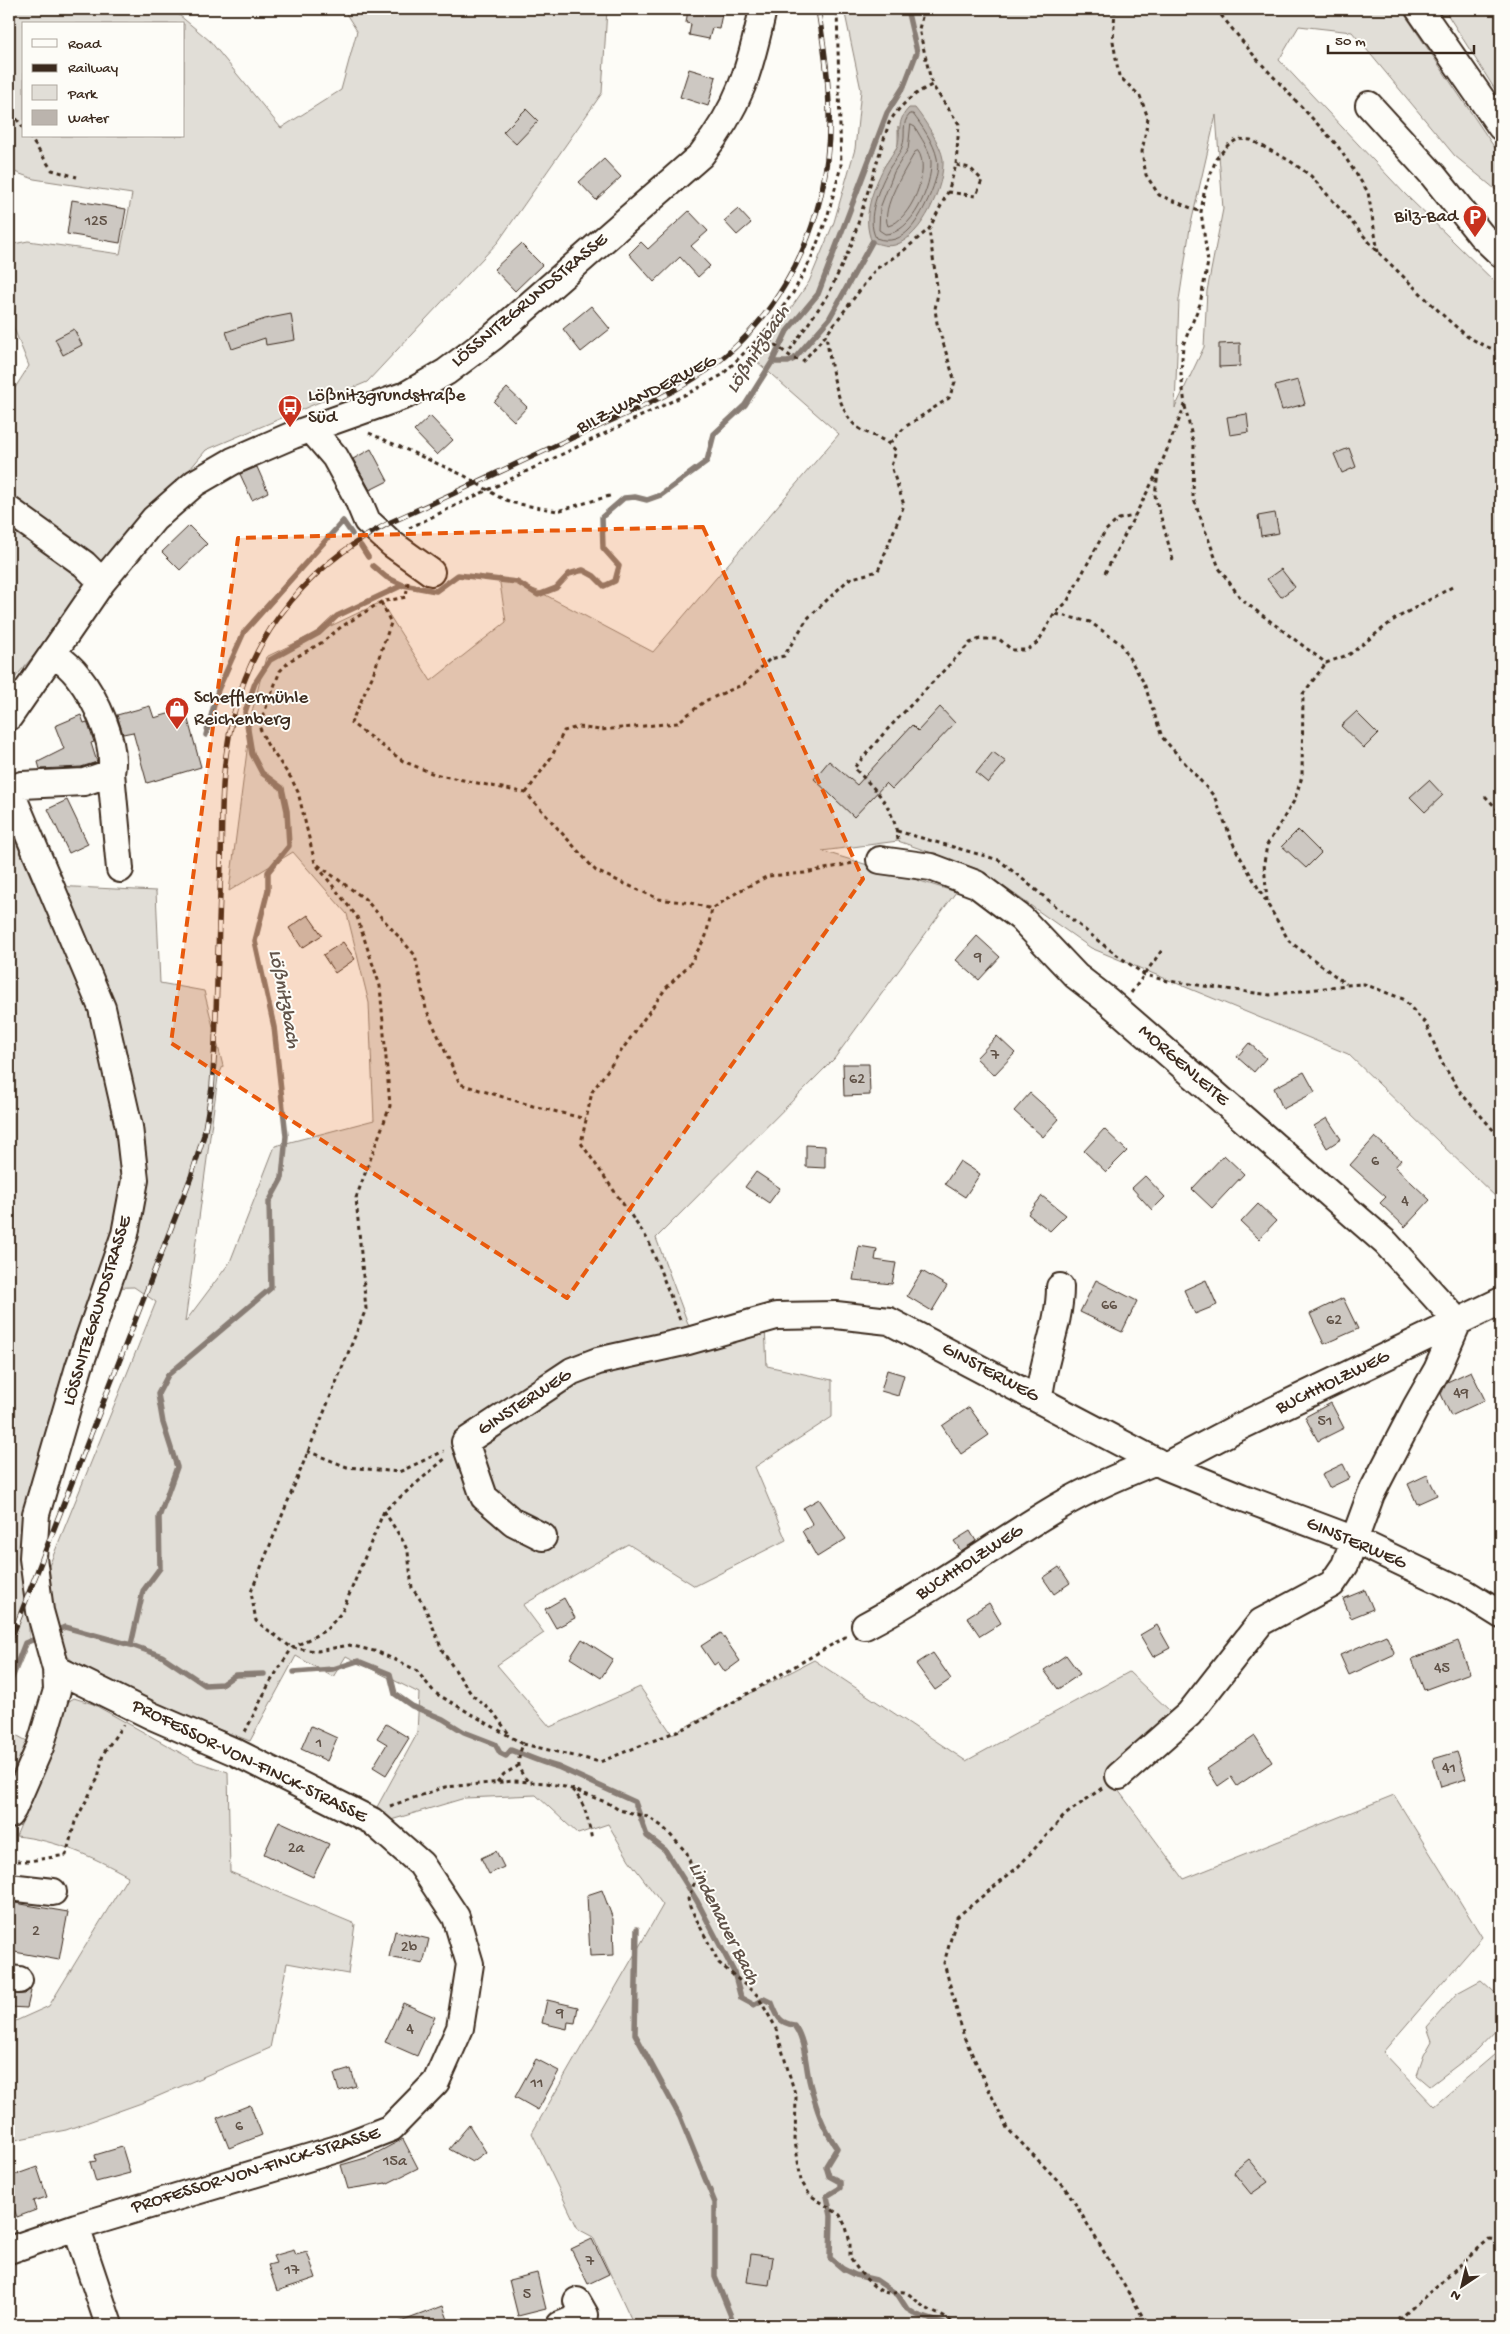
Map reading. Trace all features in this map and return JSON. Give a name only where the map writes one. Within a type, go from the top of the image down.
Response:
[{"type":"street","name":"LÖSSNITZGRUNDSTRASSE","points":[[9,717],[102,582],[154,519],[195,483],[233,461],[311,429],[406,395],[446,372],[494,336],[701,155],[719,132],[734,108],[752,61],[763,9]]},
{"type":"street","points":[[1419,9],[1501,127]]},
{"type":"street","points":[[1369,105],[1432,174],[1481,235],[1501,254]]},
{"type":"street","points":[[311,429],[335,457],[357,497],[367,521],[419,575]]},
{"type":"street","points":[[9,510],[84,564],[102,582]]},
{"type":"street","points":[[54,654],[78,675],[94,703],[111,746],[114,760],[111,774],[120,869]]},
{"type":"street","points":[[9,789],[22,785],[84,782],[111,774]]},
{"type":"street","name":"LÖSSNITZGRUNDSTRASSE","points":[[9,789],[102,1008],[129,1127],[135,1180],[125,1234],[79,1367],[36,1514],[33,1558],[40,1611],[56,1669],[57,1690],[40,1746],[9,1815]]},
{"type":"street","name":"MORGENLEITE","points":[[892,862],[931,867],[976,884],[1021,918],[1076,976],[1118,1010],[1386,1243],[1458,1322]]},
{"type":"street","points":[[1039,1399],[1040,1377],[1056,1327],[1060,1287]]},
{"type":"street","name":"BUCHHOLZWEG","points":[[865,1626],[899,1608],[1058,1507],[1109,1480],[1160,1464],[1501,1301]]},
{"type":"street","name":"GINSTERWEG","points":[[543,1537],[513,1522],[484,1497],[465,1442],[572,1371],[598,1361],[688,1341],[776,1316],[836,1314],[889,1321],[1160,1464],[1355,1540],[1464,1592],[1501,1615]]},
{"type":"street","points":[[1119,1776],[1189,1714],[1262,1622],[1332,1584],[1346,1565],[1371,1494],[1437,1370],[1458,1322]]},
{"type":"street","name":"PROFESSOR-VON-FINCK-STRASSE","points":[[9,2250],[76,2227],[337,2149],[391,2128],[436,2082],[460,2028],[470,1964],[456,1917],[426,1871],[421,1864],[372,1821],[235,1752],[134,1707],[56,1669]]},
{"type":"street","points":[[9,1887],[53,1892]]},
{"type":"street","points":[[76,2227],[109,2325]]},
{"type":"street","points":[[560,2325],[585,2315],[577,2300]]},
{"type":"path","name":"BILZ-WANDERWEG","points":[[386,539],[699,388],[722,375],[762,335],[793,293],[811,259],[827,218],[841,166],[837,9]]},
{"type":"path","points":[[762,335],[794,359],[803,361],[826,335],[876,269],[902,252],[929,229],[948,192],[956,165],[958,124],[932,85],[919,29],[924,9]]},
{"type":"path","points":[[1115,9],[1113,41],[1119,76],[1140,96],[1148,118],[1142,152],[1146,175],[1159,195],[1201,212]]},
{"type":"path","points":[[1216,9],[1256,58],[1337,146],[1368,192],[1378,252]]},
{"type":"path","points":[[788,353],[828,295],[851,246],[889,123],[898,110],[915,93],[932,85]]},
{"type":"path","points":[[9,116],[16,118],[22,126]]},
{"type":"path","points":[[29,138],[52,170],[78,177]]},
{"type":"path","points":[[1326,663],[1242,600],[1219,568],[1192,497],[1194,446],[1185,405],[1181,374],[1183,345],[1200,304],[1208,262],[1201,212],[1204,193],[1216,160],[1228,145],[1238,139],[1251,140],[1290,161],[1311,176],[1378,252],[1468,337],[1487,347],[1501,351]]},
{"type":"path","points":[[948,192],[976,196],[982,180],[970,168],[956,165]]},
{"type":"path","points":[[890,443],[906,427],[949,398],[955,382],[936,323],[935,309],[938,293],[929,229]]},
{"type":"path","points":[[526,793],[552,756],[564,731],[578,727],[600,730],[677,723],[705,700],[744,684],[770,659],[784,656],[807,619],[849,579],[878,571],[904,504],[890,466],[896,451],[890,443],[858,428],[843,408],[831,370],[826,335]]},
{"type":"path","points":[[1105,573],[1158,472],[1185,405]]},
{"type":"path","points":[[364,430],[465,476],[514,503],[557,511],[613,494]]},
{"type":"path","points":[[1158,472],[1155,496],[1173,560]]},
{"type":"path","points":[[688,1341],[648,1240],[582,1143],[592,1092],[666,988],[690,964],[706,936],[712,910],[739,891],[768,876],[805,873],[848,864],[892,862],[897,831],[893,816],[882,796],[854,768],[885,732],[970,643],[980,639],[999,639],[1012,650],[1027,650],[1038,642],[1056,613],[1067,602],[1105,531],[1119,519],[1134,516]]},
{"type":"path","points":[[419,575],[406,598],[381,602],[341,627],[322,643],[291,660],[280,671],[259,726],[267,744],[291,778],[298,792],[315,863],[357,917],[380,986],[390,1106],[356,1198],[366,1309],[251,1592],[256,1621],[292,1648],[318,1651],[349,1645],[378,1652],[416,1670],[435,1693],[510,1735]]},
{"type":"path","points":[[1267,904],[1264,863],[1267,845],[1294,801],[1302,777],[1303,694],[1326,663],[1350,654],[1395,619],[1454,586]]},
{"type":"path","points":[[381,602],[392,623],[372,677],[351,724],[404,761],[434,774],[526,793],[596,871],[659,899],[692,903],[712,910]]},
{"type":"path","points":[[1056,613],[1090,622],[1121,644],[1144,682],[1162,737],[1214,796],[1236,848],[1289,941],[1347,984]]},
{"type":"path","points":[[1485,796],[1501,812]]},
{"type":"path","points":[[897,831],[998,860],[1106,947],[1145,975],[1168,981],[1270,995],[1347,984],[1364,984],[1403,999],[1426,1024],[1442,1063],[1461,1093],[1501,1139]]},
{"type":"path","points":[[315,863],[365,900],[415,955],[426,1009],[460,1084],[533,1106],[586,1119]]},
{"type":"path","points":[[1118,1010],[1162,950]]},
{"type":"path","points":[[307,1452],[347,1467],[399,1472],[465,1442]]},
{"type":"path","name":"GINSTERWEG","points":[[292,1648],[326,1630],[342,1612],[384,1511],[465,1442]]},
{"type":"path","points":[[384,1511],[408,1552],[412,1588],[424,1605],[443,1652],[472,1695],[493,1712],[510,1735],[522,1746],[600,1762],[697,1723],[865,1626]]},
{"type":"path","points":[[235,1752],[269,1684],[292,1648]]},
{"type":"path","points":[[9,1860],[29,1861],[66,1855],[75,1822],[98,1778],[103,1754],[134,1707]]},
{"type":"path","points":[[522,1746],[518,1757],[518,1766],[523,1776],[529,1782]]},
{"type":"path","points":[[497,1782],[504,1774],[518,1766]]},
{"type":"path","points":[[1119,1776],[1065,1815],[1018,1867],[957,1917],[944,1963],[964,2037],[1007,2128],[1067,2190],[1143,2317],[1151,2325]]},
{"type":"path","points":[[372,1821],[389,1807],[445,1787],[497,1782],[529,1782],[547,1783],[569,1788],[630,1814],[648,1817],[663,1826],[687,1853],[694,1875],[694,1884],[688,1899],[690,1907],[719,1963],[728,1973],[757,1995],[775,2026],[796,2097],[795,2141],[802,2181],[810,2194],[840,2215],[850,2242],[848,2251],[850,2258],[862,2272],[867,2282],[888,2293],[901,2291],[909,2294],[928,2310],[948,2318],[956,2325]]},
{"type":"path","points":[[569,1788],[580,1798],[592,1840]]},
{"type":"path","points":[[1393,2325],[1489,2239],[1501,2240]]},
{"type":"highlighted area","points":[[703,527],[863,879],[567,1298],[171,1043],[238,538]]},
{"type":"green space","points":[[9,9],[172,9],[210,41],[281,128],[341,90],[357,31],[343,9],[607,9],[602,93],[498,242],[367,382],[206,450],[9,685],[9,589],[13,585],[9,578],[9,397],[29,366],[9,316],[9,245],[28,241],[120,254],[132,194],[34,179],[9,170]]},
{"type":"green space","points":[[844,9],[1401,9],[1501,157],[1501,194],[1455,156],[1352,32],[1299,26],[1279,60],[1405,194],[1501,288],[1501,1202],[1348,1054],[1091,948],[980,870],[898,841],[822,851],[956,892],[834,1059],[656,1238],[690,1329],[764,1308],[767,1366],[832,1380],[832,1417],[755,1467],[786,1540],[695,1586],[628,1544],[523,1605],[544,1633],[497,1665],[550,1727],[640,1687],[672,1734],[814,1660],[966,1761],[1129,1672],[1170,1711],[1107,1775],[1184,1879],[1394,1795],[1482,1937],[1383,2052],[1434,2106],[1501,2049],[1501,2325],[634,2325],[593,2237],[578,2229],[532,2133],[663,1905],[629,1860],[608,1824],[578,1834],[536,1795],[465,1798],[391,1820],[377,1807],[417,1734],[419,1693],[346,1656],[333,1677],[296,1656],[250,1741],[186,1717],[79,1667],[64,1653],[56,1629],[49,1566],[156,1302],[134,1287],[94,1288],[29,1578],[29,1643],[9,1691],[9,826],[34,885],[156,891],[160,983],[204,991],[223,1066],[218,1077],[185,1322],[230,1262],[275,1146],[374,1120],[369,1003],[347,914],[293,852],[229,891],[252,712],[266,657],[381,602],[431,681],[506,622],[499,577],[538,591],[653,652],[839,434],[755,360],[809,282],[834,222],[855,149],[861,90]],"holes":[[[1216,115],[1223,209],[1207,291],[1204,347],[1175,408],[1179,300],[1190,228]],[[898,126],[909,238],[884,167],[898,145]]]},
{"type":"green space","points":[[1444,9],[1501,9],[1501,99]]},
{"type":"green space","points":[[74,1698],[93,1704],[197,1762],[228,1772],[230,1872],[355,1924],[348,1974],[287,1963],[270,2048],[147,2101],[66,2130],[9,2141],[9,2024],[49,2006],[128,1876],[102,1862],[60,1845],[16,1836],[32,1799],[66,1703]]},
{"type":"green space","points":[[9,1715],[13,1717],[16,1735],[34,1745],[9,1805]]},
{"type":"green space","points":[[1481,1980],[1501,1998],[1501,2025],[1476,2051],[1430,2086],[1417,2075],[1424,2055],[1432,2041],[1427,2027],[1457,1993]]},
{"type":"water","points":[[909,108],[915,108],[936,140],[942,153],[943,170],[936,196],[923,221],[905,240],[895,245],[883,245],[872,242],[869,233],[868,214],[872,194],[884,167],[897,147],[901,121]]},
{"type":"building","points":[[688,9],[723,9],[719,29],[712,28],[709,39],[689,35],[691,24],[686,23]]},
{"type":"building","points":[[689,69],[716,77],[708,106],[680,97]]},
{"type":"building","points":[[526,109],[538,121],[516,144],[503,132]]},
{"type":"building","points":[[604,159],[621,177],[596,200],[579,182]]},
{"type":"building","points":[[72,200],[126,209],[120,243],[67,234]]},
{"type":"building","points":[[738,209],[751,223],[737,235],[724,221]]},
{"type":"building","points":[[689,211],[708,231],[691,246],[710,266],[698,277],[680,257],[654,282],[629,254],[641,242],[648,249]]},
{"type":"building","points":[[521,244],[542,265],[515,291],[494,269]]},
{"type":"building","points":[[591,306],[610,329],[581,352],[563,329]]},
{"type":"building","points":[[291,314],[295,340],[266,345],[265,338],[232,349],[226,332],[265,319]]},
{"type":"building","points":[[74,329],[82,345],[63,355],[55,339]]},
{"type":"building","points":[[1240,343],[1240,366],[1219,367],[1219,344]]},
{"type":"building","points":[[1298,380],[1305,404],[1282,410],[1275,386]]},
{"type":"building","points":[[507,388],[527,407],[514,421],[494,402]]},
{"type":"building","points":[[1247,414],[1249,432],[1230,435],[1227,417]]},
{"type":"building","points":[[430,416],[453,440],[437,455],[414,431]]},
{"type":"building","points":[[1349,448],[1356,467],[1342,473],[1334,454]]},
{"type":"building","points":[[371,449],[388,481],[370,490],[353,459]]},
{"type":"building","points":[[257,467],[268,492],[252,500],[240,474]]},
{"type":"building","points":[[1275,513],[1279,533],[1261,536],[1258,516]]},
{"type":"building","points":[[189,526],[207,544],[180,570],[162,552]]},
{"type":"building","points":[[1281,569],[1295,587],[1281,597],[1267,579]]},
{"type":"building","points":[[150,706],[154,718],[185,709],[201,767],[147,783],[133,732],[123,734],[117,715]]},
{"type":"building","points":[[940,707],[955,723],[892,789],[886,783],[854,817],[814,779],[829,761],[857,785],[912,725],[918,731]]},
{"type":"building","points":[[1356,712],[1378,734],[1364,748],[1341,726]]},
{"type":"building","points":[[81,715],[84,723],[87,722],[89,727],[94,742],[91,743],[97,762],[81,767],[40,769],[38,762],[64,749],[55,726]]},
{"type":"building","points":[[993,752],[1006,762],[988,783],[976,773]]},
{"type":"building","points":[[1429,780],[1443,795],[1425,812],[1410,797]]},
{"type":"building","points":[[67,800],[88,844],[69,853],[48,809]]},
{"type":"building","points":[[1298,830],[1321,853],[1306,868],[1282,846]]},
{"type":"building","points":[[308,915],[322,935],[302,948],[289,928]]},
{"type":"building","points":[[977,936],[1000,957],[979,980],[956,960]]},
{"type":"building","points":[[343,942],[355,959],[335,973],[323,955]]},
{"type":"building","points":[[997,1036],[1015,1053],[994,1075],[976,1058]]},
{"type":"building","points":[[1249,1043],[1266,1058],[1254,1072],[1237,1057]]},
{"type":"building","points":[[843,1064],[869,1064],[870,1095],[844,1096]]},
{"type":"building","points":[[1304,1072],[1315,1092],[1283,1109],[1274,1088]]},
{"type":"building","points":[[1030,1093],[1059,1119],[1043,1137],[1014,1111]]},
{"type":"building","points":[[1327,1118],[1341,1139],[1327,1148],[1314,1126]]},
{"type":"building","points":[[1104,1129],[1127,1151],[1106,1172],[1084,1151]]},
{"type":"building","points":[[1375,1137],[1401,1160],[1395,1167],[1430,1200],[1405,1227],[1380,1203],[1386,1197],[1350,1165]]},
{"type":"building","points":[[806,1145],[825,1146],[825,1168],[806,1167]]},
{"type":"building","points":[[1224,1155],[1244,1174],[1212,1208],[1192,1189]]},
{"type":"building","points":[[960,1161],[980,1174],[965,1197],[945,1184]]},
{"type":"building","points":[[756,1172],[780,1188],[769,1203],[745,1187]]},
{"type":"building","points":[[1145,1176],[1165,1197],[1152,1210],[1132,1188]]},
{"type":"building","points":[[1042,1196],[1066,1215],[1050,1231],[1028,1214]]},
{"type":"building","points":[[1258,1204],[1276,1221],[1259,1239],[1241,1222]]},
{"type":"building","points":[[859,1246],[877,1249],[875,1260],[896,1263],[892,1284],[853,1280]]},
{"type":"building","points":[[922,1271],[947,1286],[932,1311],[907,1296]]},
{"type":"building","points":[[1096,1280],[1137,1301],[1122,1332],[1080,1312]]},
{"type":"building","points":[[1206,1280],[1217,1305],[1195,1314],[1184,1290]]},
{"type":"building","points":[[1343,1298],[1358,1329],[1324,1344],[1310,1314]]},
{"type":"building","points":[[887,1370],[904,1375],[898,1396],[881,1391]]},
{"type":"building","points":[[1471,1371],[1485,1400],[1451,1416],[1441,1394],[1447,1382]]},
{"type":"building","points":[[1331,1403],[1344,1428],[1318,1441],[1305,1417]]},
{"type":"building","points":[[969,1407],[989,1435],[961,1454],[942,1426]]},
{"type":"building","points":[[1343,1464],[1350,1478],[1329,1488],[1322,1474]]},
{"type":"building","points":[[1427,1475],[1437,1495],[1417,1504],[1408,1484]]},
{"type":"building","points":[[819,1499],[846,1539],[817,1557],[802,1531],[813,1525],[803,1508]]},
{"type":"building","points":[[970,1531],[976,1541],[961,1551],[954,1541]]},
{"type":"building","points":[[1059,1567],[1070,1583],[1054,1594],[1043,1578]]},
{"type":"building","points":[[1365,1590],[1373,1609],[1351,1618],[1343,1599]]},
{"type":"building","points":[[564,1598],[575,1618],[556,1628],[545,1609]]},
{"type":"building","points":[[989,1603],[1001,1623],[980,1636],[967,1617]]},
{"type":"building","points":[[1157,1625],[1170,1648],[1153,1657],[1140,1635]]},
{"type":"building","points":[[721,1633],[740,1661],[725,1672],[718,1662],[714,1665],[701,1646]]},
{"type":"building","points":[[1386,1635],[1395,1654],[1349,1675],[1340,1655]]},
{"type":"building","points":[[582,1639],[613,1659],[601,1678],[570,1658]]},
{"type":"building","points":[[1458,1641],[1470,1673],[1424,1690],[1412,1659]]},
{"type":"building","points":[[933,1653],[951,1679],[935,1690],[916,1664]]},
{"type":"building","points":[[1066,1655],[1080,1674],[1058,1689],[1044,1670]]},
{"type":"building","points":[[386,1724],[409,1738],[386,1775],[373,1767],[387,1744],[377,1738]]},
{"type":"building","points":[[311,1726],[337,1738],[327,1761],[301,1749]]},
{"type":"building","points":[[1255,1736],[1272,1762],[1237,1786],[1231,1777],[1218,1786],[1207,1769]]},
{"type":"building","points":[[1457,1752],[1466,1779],[1441,1787],[1433,1759]]},
{"type":"building","points":[[279,1821],[329,1844],[313,1877],[264,1854]]},
{"type":"building","points":[[496,1851],[504,1867],[489,1874],[481,1858]]},
{"type":"building","points":[[602,1890],[613,1919],[614,1955],[590,1956],[587,1895]]},
{"type":"building","points":[[9,1902],[68,1912],[59,1960],[9,1951]]},
{"type":"building","points":[[395,1931],[429,1939],[423,1964],[389,1957]]},
{"type":"building","points":[[29,1990],[31,1991],[27,2008],[9,2007],[9,1994],[25,1994]]},
{"type":"building","points":[[547,2000],[578,2007],[575,2023],[568,2022],[567,2029],[542,2023]]},
{"type":"building","points":[[403,2003],[435,2017],[417,2056],[385,2042]]},
{"type":"building","points":[[536,2059],[559,2071],[538,2110],[515,2097]]},
{"type":"building","points":[[351,2069],[356,2086],[339,2091],[334,2074]]},
{"type":"building","points":[[250,2105],[262,2135],[229,2148],[217,2118]]},
{"type":"building","points":[[469,2125],[486,2152],[472,2162],[449,2149]]},
{"type":"building","points":[[403,2139],[418,2168],[386,2184],[348,2189],[341,2165],[369,2157]]},
{"type":"building","points":[[122,2147],[130,2173],[96,2182],[90,2162],[96,2161],[95,2155]]},
{"type":"building","points":[[1249,2159],[1268,2182],[1251,2194],[1233,2172]]},
{"type":"building","points":[[37,2167],[47,2197],[33,2201],[36,2210],[17,2217],[14,2209],[9,2211],[9,2177]]},
{"type":"building","points":[[592,2239],[609,2274],[588,2284],[571,2249]]},
{"type":"building","points":[[294,2250],[296,2255],[307,2252],[316,2278],[277,2291],[268,2265],[276,2263],[273,2256]]},
{"type":"building","points":[[751,2254],[773,2257],[769,2285],[747,2282]]},
{"type":"building","points":[[537,2273],[546,2309],[518,2316],[509,2280]]},
{"type":"building","points":[[443,2306],[450,2325],[395,2325],[395,2324]]},
{"type":"waterway","name":"Lößnitzbach","points":[[53,1632],[65,1627],[131,1645],[143,1591],[160,1568],[159,1517],[177,1467],[163,1423],[158,1394],[168,1375],[271,1288],[269,1202],[282,1178],[286,1136],[274,1027],[255,941],[268,890],[268,872],[289,846],[287,811],[282,788],[262,773],[252,754],[245,712],[255,683],[270,660],[319,633],[337,616],[403,585],[436,591],[458,575],[517,582],[538,595],[556,588],[569,574],[583,570],[594,576],[604,586],[615,581],[619,566],[603,548],[602,517],[624,498],[635,497],[647,500],[661,495],[707,461],[714,434],[745,405],[772,362],[787,331],[818,294],[887,113],[904,86],[917,52],[907,9]]},
{"type":"waterway","points":[[772,362],[788,362],[794,359],[829,319],[872,242]]},
{"type":"waterway","points":[[206,735],[218,690],[244,632],[343,521],[352,534]]},
{"type":"waterway","points":[[361,546],[368,557]]},
{"type":"waterway","points":[[373,566],[386,577],[403,585]]},
{"type":"waterway","name":"Lößnitzbach","points":[[9,1684],[25,1643],[40,1637]]},
{"type":"waterway","name":"Lindenauer Bach","points":[[131,1645],[162,1656],[205,1685],[222,1684],[235,1675],[264,1674]]},
{"type":"waterway","name":"Lindenauer Bach","points":[[294,1672],[333,1669],[358,1661],[390,1674],[395,1694],[412,1706],[443,1719],[464,1732],[495,1744],[500,1753],[506,1756],[511,1750],[558,1767],[635,1802],[647,1836],[665,1850],[697,1901],[734,1972],[741,1998],[754,2005],[764,1999],[772,2003],[779,2018],[785,2023],[794,2025],[801,2038],[810,2084],[818,2110],[827,2133],[837,2148],[826,2166],[829,2176],[840,2182],[840,2188],[827,2196],[831,2216],[830,2258],[843,2269],[855,2275],[876,2280],[898,2295],[907,2309],[917,2315],[948,2325]]},
{"type":"waterway","points":[[637,1929],[635,2034],[680,2117],[715,2203],[715,2277],[733,2321],[732,2325]]},
{"type":"railway","points":[[9,1644],[191,1177],[204,1135],[212,1088],[215,1044],[222,805],[225,763],[234,712],[246,677],[261,645],[280,615],[303,588],[329,563],[358,541],[391,522],[666,395],[722,359],[746,336],[767,311],[801,255],[813,224],[822,192],[829,140],[829,102],[818,9]]},
{"type":"place","name":"Bilz-Bad","points":[[1475,238]]},
{"type":"place","name":"Lößnitzgrundstraße Süd","points":[[290,428]]},
{"type":"place","name":"Schefflermühle Reichenberg","points":[[177,730]]}]
